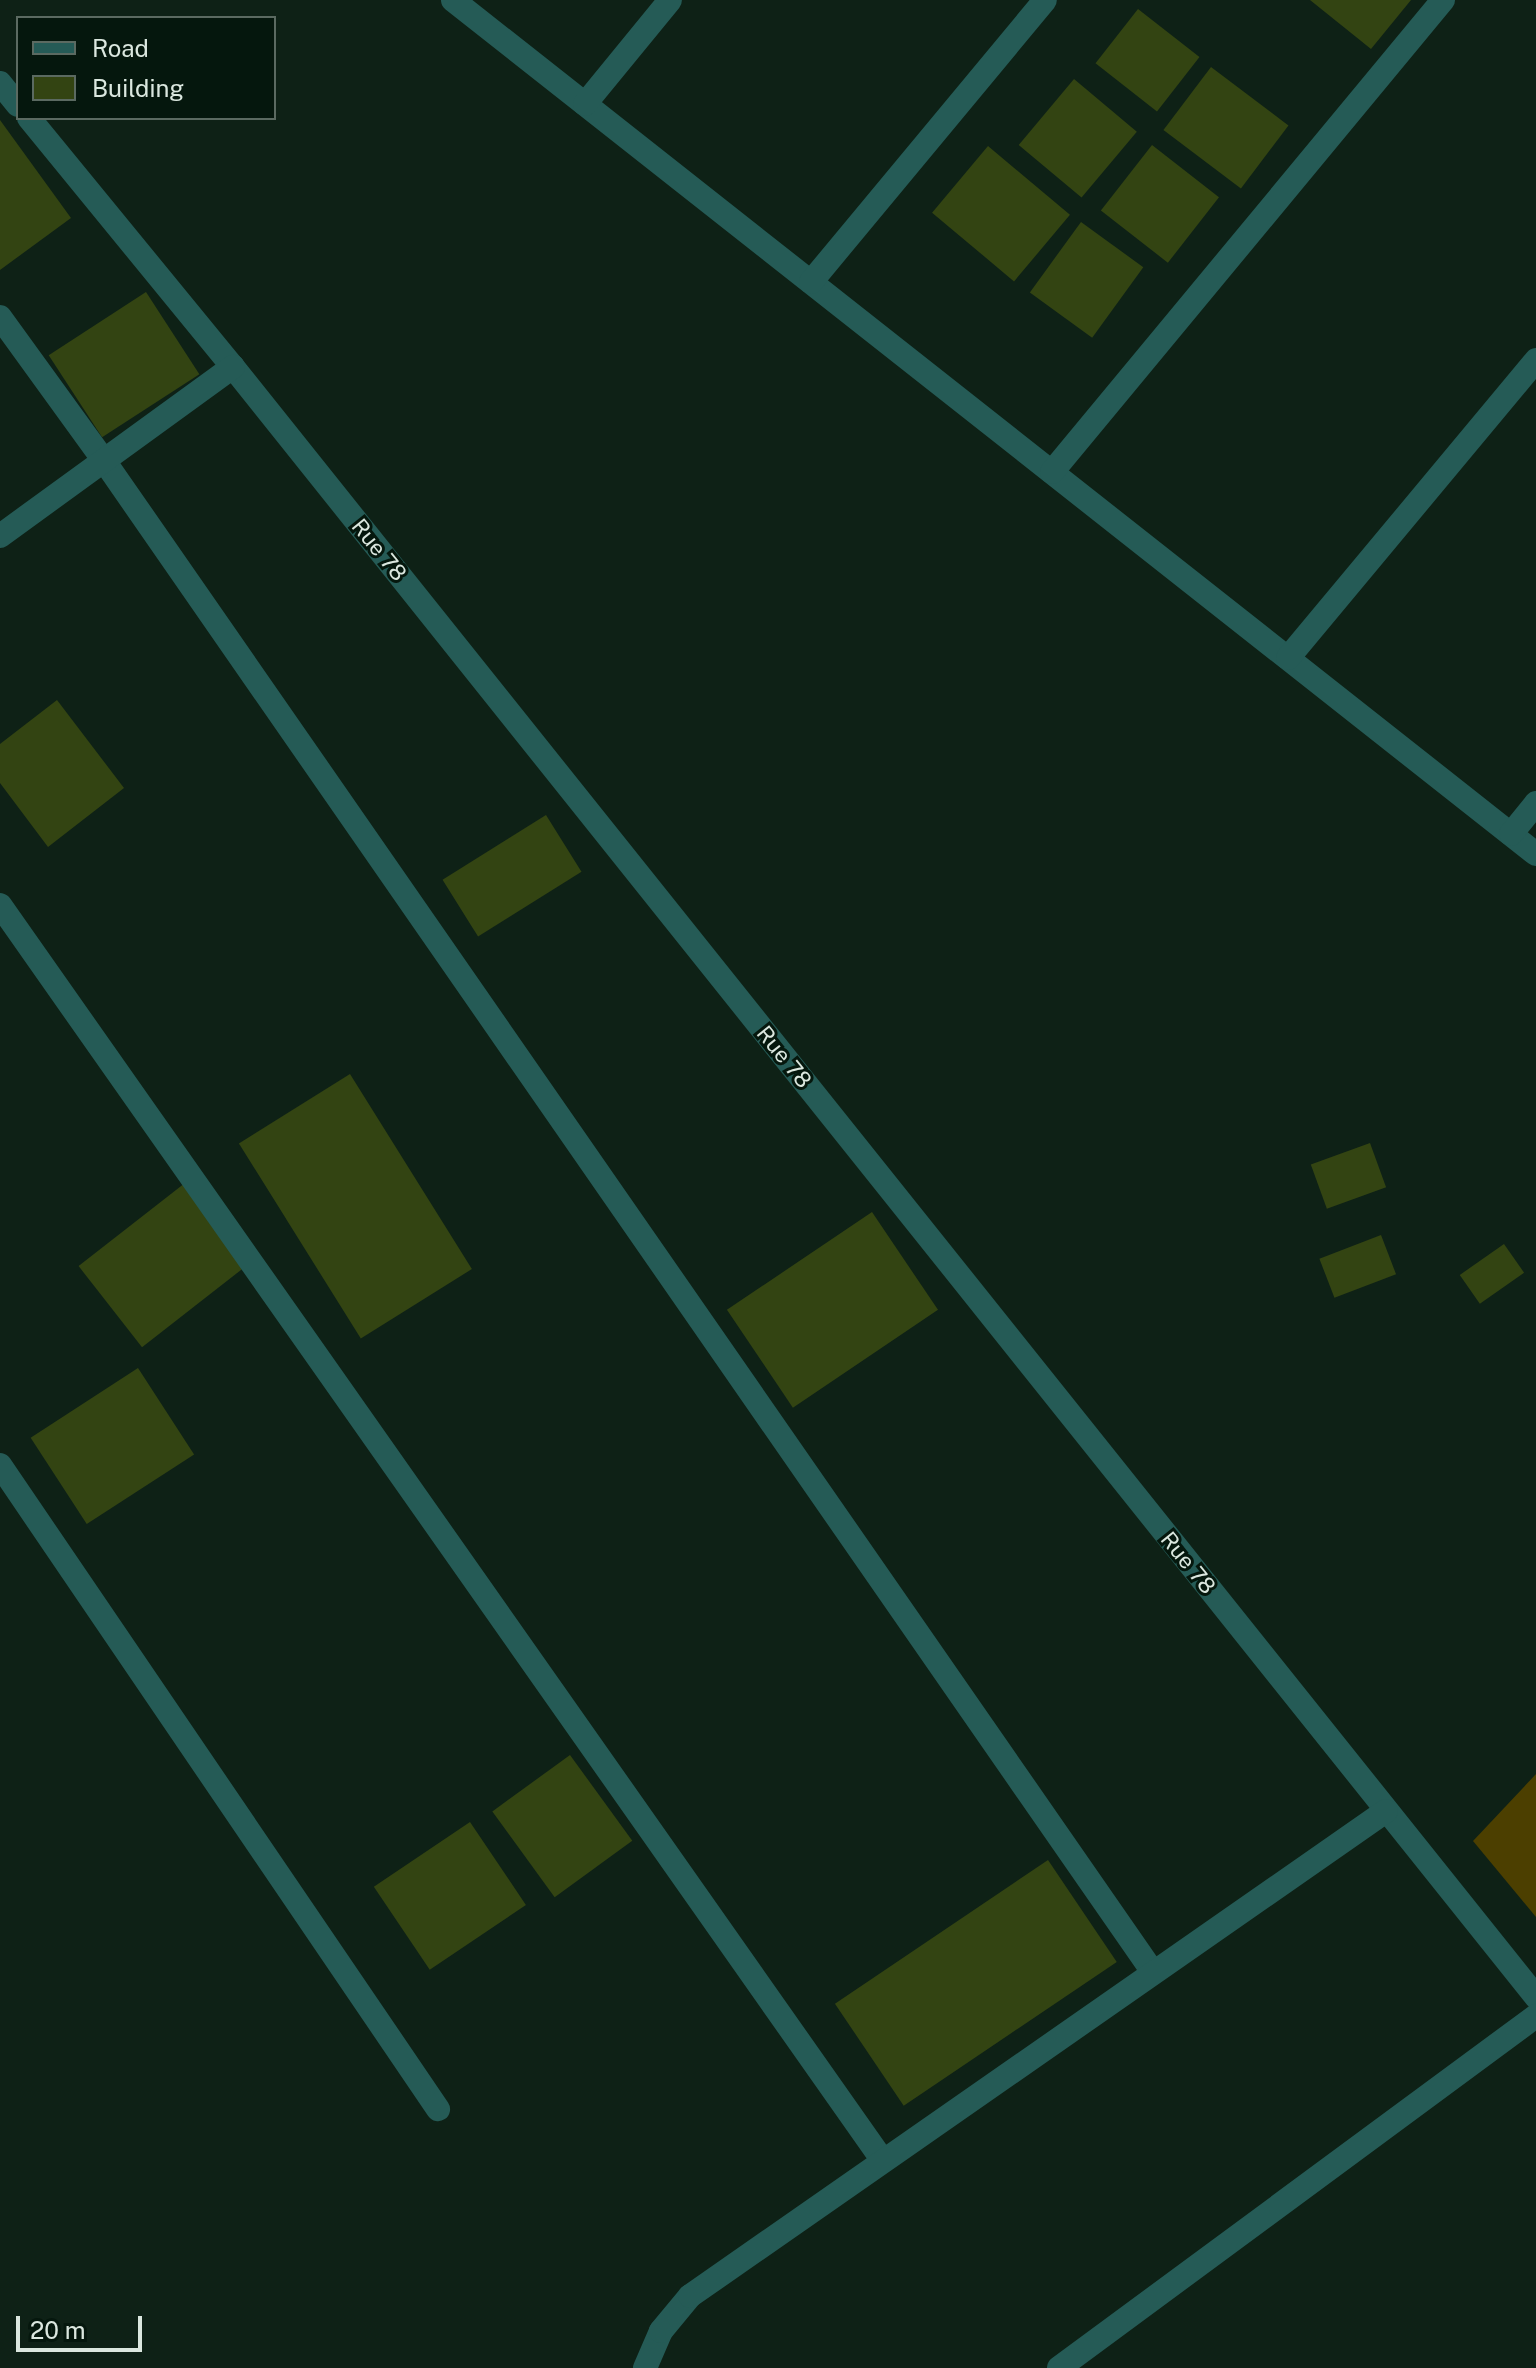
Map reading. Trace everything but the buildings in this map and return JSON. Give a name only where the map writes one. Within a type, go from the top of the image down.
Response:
[{"type":"street","points":[[453,0],[1536,854]]},
{"type":"street","points":[[585,104],[670,0]]},
{"type":"street","points":[[811,282],[1045,0]]},
{"type":"street","points":[[1052,472],[1443,0]]},
{"type":"street","points":[[0,83],[16,103]]},
{"type":"street","name":"Rue 78","points":[[31,120],[233,367],[1536,1997]]},
{"type":"street","points":[[0,317],[105,462],[1153,1972]]},
{"type":"street","points":[[1288,658],[1536,360]]},
{"type":"street","points":[[0,536],[233,367]]},
{"type":"street","points":[[1511,834],[1536,803]]},
{"type":"street","points":[[0,905],[883,2161]]},
{"type":"street","points":[[0,1465],[438,2109]]},
{"type":"street","points":[[645,2368],[661,2331],[690,2296],[1386,1811]]},
{"type":"street","points":[[1059,2368],[1536,2016]]},
{"type":"shaded area","points":[[1536,1774],[1536,1917],[1473,1841]]}]
